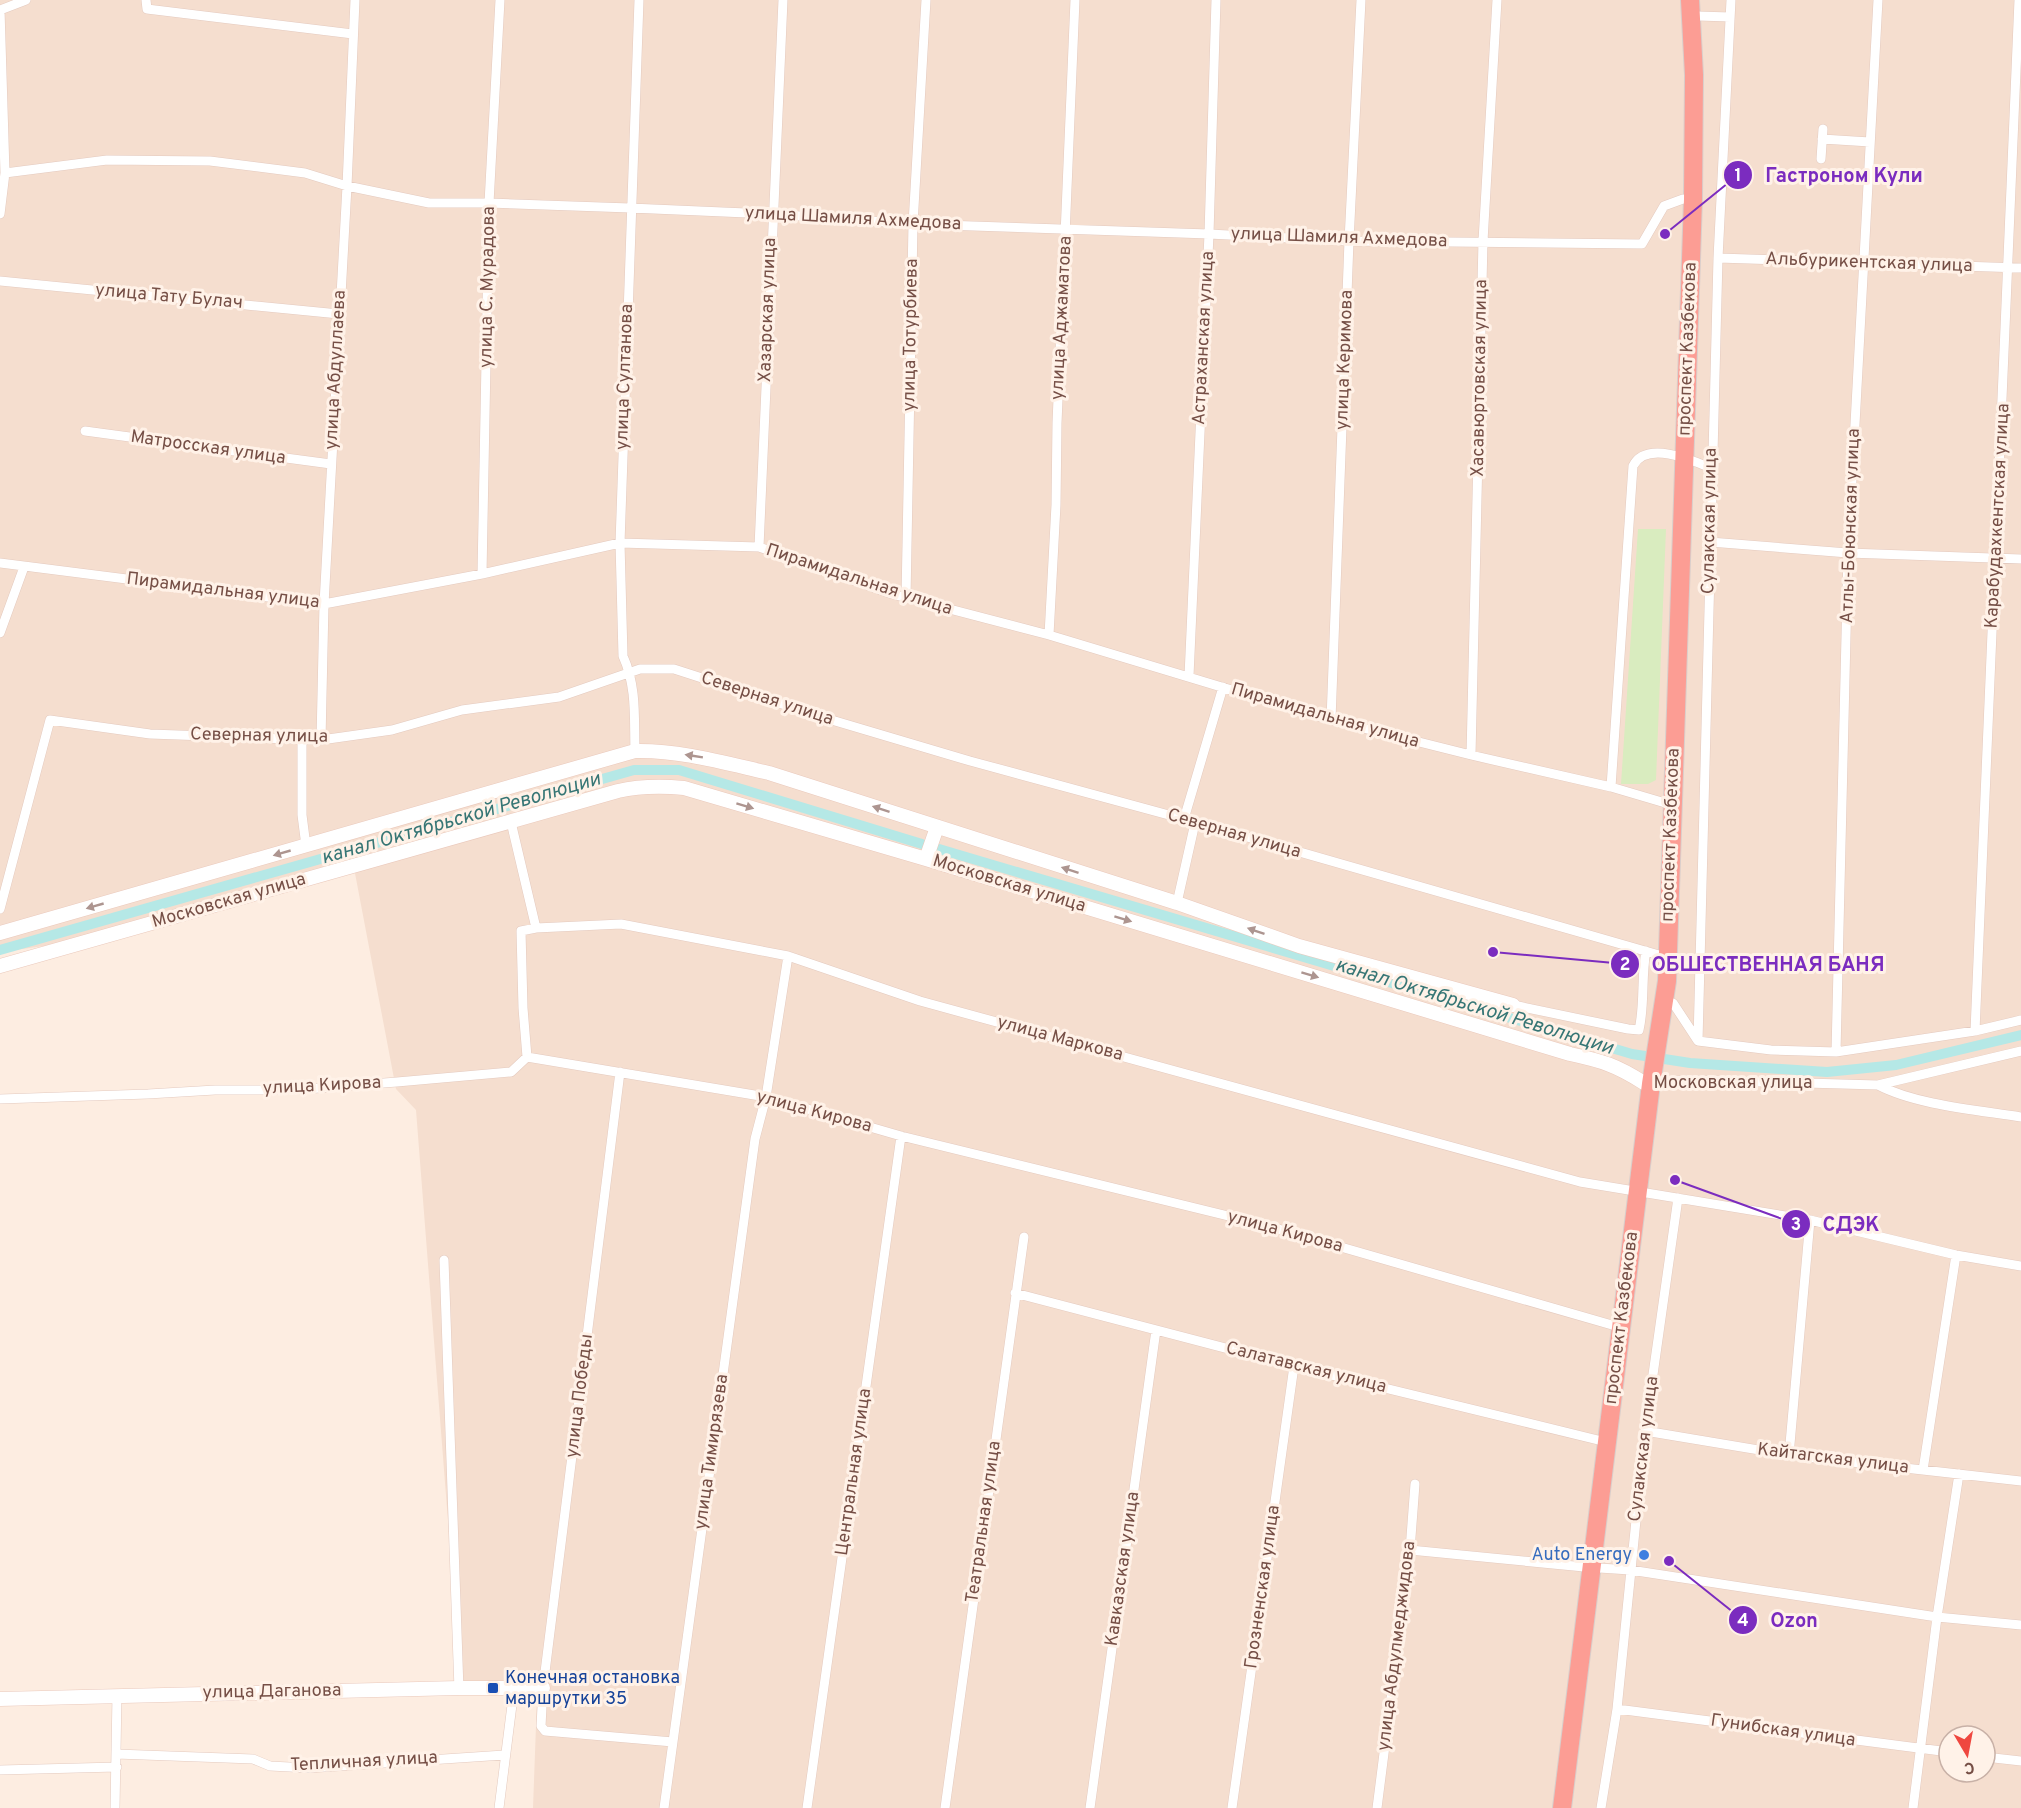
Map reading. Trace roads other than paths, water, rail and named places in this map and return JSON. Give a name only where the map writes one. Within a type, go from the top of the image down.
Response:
[{"type":"highway","name":"проспект Казбекова","points":[[1681,0],[1684,76],[1683,199],[1678,327],[1681,456]]},
{"type":"highway","name":"проспект Казбекова","points":[[1562,1808],[1588,1567],[1634,1191],[1660,1000],[1666,981],[1669,804],[1681,456],[1693,199],[1694,8]]},
{"type":"highway","name":"проспект Казбекова","points":[[1660,1000],[1652,953],[1669,804]]},
{"type":"highway","name":"проспект Казбекова","points":[[1554,1808],[1588,1567],[1598,1440],[1612,1325],[1634,1191]]},
{"type":"main road","name":"Московская улица","points":[[0,933],[635,752],[660,752],[705,758],[769,773],[1177,903],[1299,946],[1513,1005]]},
{"type":"main road","name":"Московская улица","points":[[0,966],[618,791],[666,786],[684,788],[926,859],[1570,1054],[1649,1075]]},
{"type":"main road","points":[[926,859],[937,828]]},
{"type":"main road","name":"улица Даганова","points":[[0,1701],[117,1696],[459,1689],[543,1690]]},
{"type":"street","points":[[0,214],[5,173],[0,10],[26,0]]},
{"type":"street","points":[[146,0],[147,9],[353,34]]},
{"type":"street","name":"улица Абдуллаева","points":[[321,740],[324,604],[355,0]]},
{"type":"street","name":"улица С. Мурадова","points":[[482,574],[489,203],[500,0]]},
{"type":"street","name":"улица Султанова","points":[[635,752],[634,693],[630,672],[623,656],[620,543],[639,0]]},
{"type":"street","name":"Хазарская улица","points":[[759,548],[783,0]]},
{"type":"street","name":"улица Тотурбиева","points":[[906,598],[913,224],[926,0]]},
{"type":"street","name":"улица Аджаматова","points":[[1049,635],[1076,0]]},
{"type":"street","name":"Астраханская улица","points":[[1189,676],[1209,234],[1216,0]]},
{"type":"street","name":"улица Керимова","points":[[1331,720],[1349,241],[1361,0]]},
{"type":"street","name":"Хасавюртовская улица","points":[[1471,755],[1483,242],[1497,0]]},
{"type":"street","name":"Сулакская улица","points":[[1698,1041],[1718,258],[1731,0]]},
{"type":"street","name":"Атлы-Боюнская улица","points":[[1836,1052],[1848,552],[1878,0]]},
{"type":"street","name":"Карабудахкентская улица","points":[[1975,1031],[2019,0]]},
{"type":"street","points":[[1694,8],[1730,17]]},
{"type":"street","points":[[1821,159],[1823,134],[1870,142]]},
{"type":"street","name":"улица Шамиля Ахмедова","points":[[5,173],[107,160],[210,161],[305,173],[347,186],[429,203],[630,208],[772,214],[913,224],[1349,241],[1642,244],[1664,206],[1683,199]]},
{"type":"street","name":"Альбурикентская улица","points":[[1718,258],[2021,268]]},
{"type":"street","name":"улица Тату Булач","points":[[0,281],[339,314]]},
{"type":"street","name":"Матросская улица","points":[[86,431],[332,464]]},
{"type":"street","points":[[1611,787],[1633,466],[1638,459],[1648,454],[1681,456],[1712,468]]},
{"type":"street","points":[[1710,542],[1848,552],[2021,559]]},
{"type":"street","name":"Пирамидальная улица","points":[[0,562],[24,567],[324,604],[482,574],[620,543],[759,548],[906,598],[1049,635],[1331,720],[1611,787],[1669,804]]},
{"type":"street","points":[[0,633],[24,567]]},
{"type":"street","name":"Северная улица","points":[[0,909],[50,720],[150,734],[321,740],[392,730],[462,710],[560,698],[640,669],[674,669],[869,731],[1056,786],[1184,819],[1652,953]]},
{"type":"street","points":[[1184,819],[1223,687]]},
{"type":"street","points":[[302,740],[302,815],[306,846]]},
{"type":"street","points":[[511,822],[536,928],[521,932],[527,1057]]},
{"type":"street","points":[[1177,903],[1195,823]]},
{"type":"street","name":"улица Маркова","points":[[536,928],[621,924],[788,957],[920,1001],[1580,1182],[1810,1220],[1956,1255],[2021,1266]]},
{"type":"street","name":"Московская улица","points":[[1513,1005],[1639,1030],[1642,1016],[1642,971],[1652,953]]},
{"type":"street","name":"улица Тимирязева","points":[[664,1808],[755,1139],[766,1098],[788,957]]},
{"type":"street","points":[[1660,1000],[1673,1003],[1698,1041],[1772,1050],[1836,1052],[1975,1031],[2021,1020]]},
{"type":"street","name":"Московская улица","points":[[1649,1075],[1688,1080],[1878,1085],[2021,1051]]},
{"type":"street","name":"улица Кирова","points":[[0,1099],[215,1090],[293,1090],[397,1082],[511,1072],[527,1057],[766,1098],[901,1136],[1261,1224],[1612,1325]]},
{"type":"street","name":"улица Победы","points":[[620,1072],[543,1690],[541,1726],[545,1731],[673,1742]]},
{"type":"street","points":[[1878,1085],[1890,1091],[1942,1104],[2021,1117]]},
{"type":"street","name":"Центральная улица","points":[[807,1808],[901,1136]]},
{"type":"street","name":"Сулакская улица","points":[[1601,1808],[1617,1709],[1645,1431],[1678,1198]]},
{"type":"street","points":[[1789,1455],[1810,1220]]},
{"type":"street","name":"Театральная улица","points":[[945,1808],[1024,1237]]},
{"type":"street","points":[[1923,1470],[1956,1255]]},
{"type":"street","points":[[444,1260],[459,1689]]},
{"type":"street","name":"Салатавская улица","points":[[1015,1293],[1294,1366],[1598,1440]]},
{"type":"street","name":"Кавказская улица","points":[[1090,1808],[1156,1330]]},
{"type":"street","name":"Грозненская улица","points":[[1232,1808],[1294,1366]]},
{"type":"street","name":"Кайтагская улица","points":[[1645,1431],[1789,1455],[2021,1481]]},
{"type":"street","points":[[1913,1808],[1937,1617],[1959,1474]]},
{"type":"street","name":"улица Абдулмеджидова","points":[[1377,1808],[1410,1550],[1415,1484]]},
{"type":"street","points":[[1410,1550],[1630,1570],[1937,1617],[2021,1625]]},
{"type":"street","points":[[499,1808],[513,1690]]},
{"type":"street","points":[[115,1808],[117,1696]]},
{"type":"street","name":"Гунибская улица","points":[[1617,1709],[1937,1751]]},
{"type":"street","name":"Тепличная улица","points":[[116,1754],[253,1759],[270,1766],[309,1768],[504,1755]]},
{"type":"street","points":[[1997,1758],[2021,1761]]},
{"type":"street","points":[[0,1770],[117,1767]]},
{"type":"waterway","name":"канал Октябрьской Революции","points":[[0,950],[634,770],[679,770],[922,844]]},
{"type":"waterway","name":"канал Октябрьской Революции","points":[[939,849],[1632,1054],[1690,1063],[1827,1072],[1896,1065],[2021,1035]]},
{"type":"place","name":"Гастроном Кули","points":[[1665,234]]},
{"type":"place","name":"ОБШЕСТВЕННАЯ БАНЯ","points":[[1493,952]]},
{"type":"place","name":"СДЭК","points":[[1675,1180]]},
{"type":"place","name":"Auto Energy","points":[[1644,1555]]},
{"type":"place","name":"Ozon","points":[[1669,1561]]},
{"type":"place","name":"Конечная остановка маршрутки 35","points":[[493,1688]]}]
